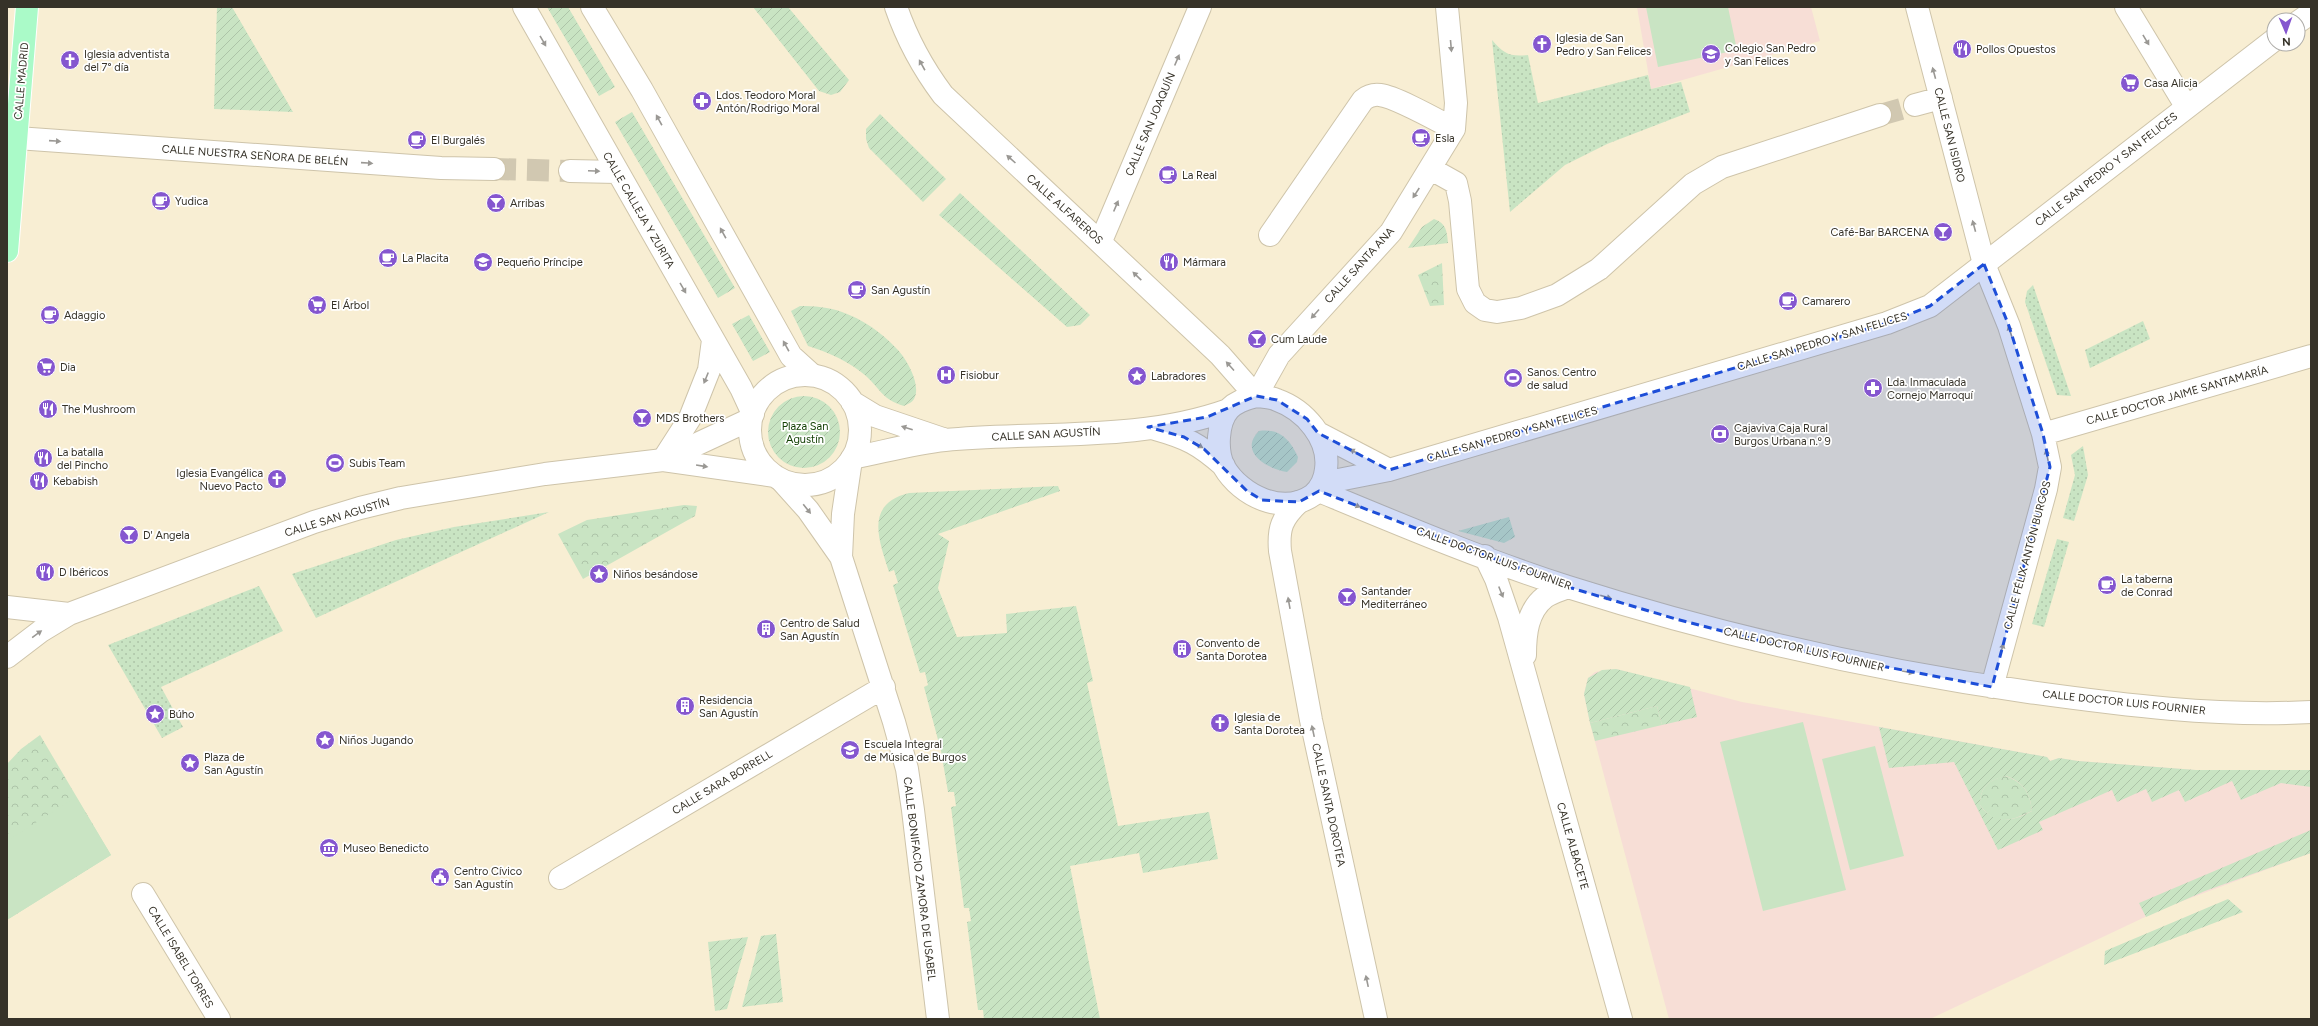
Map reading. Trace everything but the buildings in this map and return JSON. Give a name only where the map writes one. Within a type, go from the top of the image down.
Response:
[{"type":"main road","name":"CALLE MADRID","points":[[7,251],[27,7]]},
{"type":"street","name":"CALLE CALLEJA Y ZURITA","points":[[524,7],[741,388],[752,417]]},
{"type":"street","points":[[592,7],[642,90],[792,356],[812,375]]},
{"type":"street","name":"CALLE ALFAREROS","points":[[896,7],[912,47],[925,72],[943,95],[964,117],[1101,241],[1220,355],[1256,396]]},
{"type":"street","name":"CALLE SAN JOAQUÍN","points":[[1101,241],[1200,7]]},
{"type":"street","name":"CALLE SANTA ANA","points":[[1256,396],[1279,355],[1391,232],[1431,170],[1454,128],[1456,103],[1447,7]]},
{"type":"street","name":"CALLE SAN ISIDRO","points":[[1917,7],[1984,264]]},
{"type":"street","points":[[2126,7],[2186,106]]},
{"type":"street","name":"CALLE SAN PEDRO Y SAN FELICES","points":[[1321,487],[1389,470],[1887,323],[1930,306],[2186,106],[2266,46]]},
{"type":"street","points":[[1270,235],[1363,100],[1370,95],[1380,95],[1394,100],[1454,128]]},
{"type":"street","points":[[1915,105],[1941,98]]},
{"type":"street","points":[[1431,170],[1456,183],[1460,201],[1468,289],[1475,303],[1485,310],[1497,312],[1521,308],[1557,295],[1599,268],[1694,184],[1722,167],[1880,115]]},
{"type":"street","name":"CALLE NUESTRA SEÑORA DE BELÉN","points":[[16,138],[441,168],[494,169]]},
{"type":"street","points":[[570,170],[617,172]]},
{"type":"street","name":"CALLE FÉLIX ANTÓN BURGOS","points":[[1984,264],[2009,326],[2043,434],[2050,468],[2046,489],[1992,687]]},
{"type":"street","points":[[664,460],[690,418],[710,370],[713,340]]},
{"type":"street","name":"CALLE DOCTOR JAIME SANTAMARÍA","points":[[2043,434],[2311,356]]},
{"type":"street","points":[[812,375],[834,383],[847,393],[852,402],[859,417],[860,433],[852,459],[838,474],[822,482],[802,485],[778,478],[757,458],[750,437],[752,417],[756,404],[765,392],[780,381],[795,376],[812,375]]},
{"type":"street","points":[[1256,396],[1277,400],[1307,419],[1318,433],[1326,448],[1327,462],[1321,487],[1299,502],[1279,504],[1262,500],[1234,479],[1224,466],[1219,442],[1221,424],[1228,410],[1240,400],[1256,396]]},
{"type":"street","name":"CALLE SAN AGUSTÍN","points":[[852,402],[875,416],[944,440]]},
{"type":"street","name":"CALLE SAN AGUSTÍN","points":[[852,459],[944,440],[1148,427],[1207,417],[1228,410]]},
{"type":"street","name":"CALLE SAN AGUSTÍN","points":[[664,460],[752,417]]},
{"type":"street","name":"CALLE SAN AGUSTÍN","points":[[1148,427],[1184,437],[1204,449],[1224,466]]},
{"type":"street","points":[[1318,433],[1389,470]]},
{"type":"street","name":"CALLE BONIFACIO ZAMORA DE USABEL","points":[[841,557],[843,514],[852,459]]},
{"type":"street","name":"CALLE SAN AGUSTÍN","points":[[7,657],[41,631],[69,614],[314,522],[360,508],[409,497],[544,474],[664,460],[778,478]]},
{"type":"street","name":"CALLE BONIFACIO ZAMORA DE USABEL","points":[[778,478],[808,510],[841,557],[884,687],[907,769],[938,1019]]},
{"type":"street","name":"CALLE DOCTOR LUIS FOURNIER","points":[[1321,487],[1485,556],[1568,587],[1776,645],[1870,665],[1992,687],[2071,698],[2186,711],[2259,714],[2311,712]]},
{"type":"street","name":"CALLE SANTA DOROTEA","points":[[1299,502],[1286,514],[1281,525],[1280,551],[1311,720],[1376,1019]]},
{"type":"street","name":"CALLE ALBACETE","points":[[1485,556],[1504,600],[1621,1019]]},
{"type":"street","name":"CALLE ALBACETE","points":[[1524,672],[1525,635],[1530,618],[1545,597],[1568,587]]},
{"type":"street","name":"CALLE SAN AGUSTÍN","points":[[7,607],[69,614]]},
{"type":"street","name":"CALLE SARA BORRELL","points":[[560,878],[884,687]]},
{"type":"street","name":"CALLE ISABEL TORRES","points":[[143,894],[219,1019]]},
{"type":"highlighted area","points":[[1984,264],[2009,326],[2043,434],[2050,467],[1992,687],[1792,649],[1676,619],[1568,587],[1319,491],[1299,502],[1262,500],[1247,491],[1204,449],[1184,437],[1148,427],[1207,417],[1256,396],[1277,400],[1307,419],[1318,433],[1389,470],[1887,323],[1930,306]]},
{"type":"shaded area","name":"Colegio San Pedro y San Felices","points":[[1637,7],[1811,7],[1820,41],[1651,89]]},
{"type":"shaded area","points":[[1616,669],[1742,702],[2047,757],[2050,761],[2059,758],[2078,761],[2196,770],[2311,770],[2311,853],[2164,908],[1930,1019],[1669,1019],[1590,723],[1584,694],[1588,678],[1595,672]]},
{"type":"green space","points":[[217,7],[232,7],[293,112],[214,109]]},
{"type":"green space","points":[[547,7],[568,7],[615,87],[599,96]]},
{"type":"green space","points":[[753,7],[788,7],[849,80],[840,92],[831,95],[819,91]]},
{"type":"green space","points":[[1646,7],[1728,7],[1737,50],[1658,67]]},
{"type":"green space","points":[[1492,40],[1500,49],[1508,54],[1528,55],[1538,103],[1648,75],[1651,89],[1681,82],[1690,112],[1607,144],[1565,165],[1510,212]]},
{"type":"green space","points":[[632,112],[735,288],[718,298],[615,122]]},
{"type":"green space","points":[[880,114],[946,179],[923,202],[869,148],[866,139],[866,129]]},
{"type":"green space","points":[[960,193],[1090,315],[1080,325],[1067,327],[939,215]]},
{"type":"green space","points":[[1434,219],[1441,223],[1445,228],[1448,243],[1408,248],[1422,227]]},
{"type":"green space","points":[[1442,263],[1444,305],[1430,306],[1418,275]]},
{"type":"green space","points":[[2033,285],[2071,396],[2057,395],[2025,302],[2027,291]]},
{"type":"green space","points":[[800,306],[821,307],[842,312],[871,326],[884,336],[904,357],[912,372],[916,386],[914,399],[904,406],[891,400],[883,394],[866,376],[853,366],[831,354],[808,346],[791,311]]},
{"type":"green space","points":[[749,315],[770,352],[753,361],[732,324]]},
{"type":"green space","points":[[2143,321],[2150,339],[2090,368],[2085,350]]},
{"type":"green space","name":"Plaza San Agustín","points":[[804,396],[824,402],[834,412],[840,432],[834,452],[824,462],[804,468],[784,462],[774,452],[768,432],[774,412],[784,402]]},
{"type":"green space","points":[[1259,431],[1273,431],[1278,433],[1291,445],[1298,457],[1297,462],[1287,472],[1264,463],[1253,452],[1253,439]]},
{"type":"green space","points":[[2083,446],[2088,475],[2074,521],[2063,518],[2075,475],[2071,455]]},
{"type":"green space","points":[[1058,486],[1060,491],[938,534],[949,541],[938,588],[957,637],[1007,633],[1006,614],[1076,606],[1093,681],[1087,683],[1118,826],[1209,812],[1218,859],[1143,873],[1139,853],[1070,866],[1100,1019],[984,1019],[983,1010],[978,1010],[967,922],[971,921],[969,908],[964,908],[951,807],[956,806],[954,792],[948,792],[941,751],[924,687],[928,685],[925,672],[920,673],[893,585],[898,583],[894,570],[889,572],[879,536],[878,525],[880,514],[885,505],[895,498],[909,493]]},
{"type":"green space","points":[[684,505],[697,506],[695,516],[583,579],[558,534],[587,520]]},
{"type":"green space","points":[[549,512],[316,618],[292,574],[396,540],[454,527]]},
{"type":"green space","points":[[1509,517],[1515,537],[1504,543],[1458,531]]},
{"type":"green space","points":[[2057,539],[2069,542],[2044,627],[2032,624]]},
{"type":"green space","points":[[259,586],[283,631],[161,687],[183,727],[162,738],[108,645]]},
{"type":"green space","points":[[1616,669],[1690,687],[1697,717],[1662,725],[1657,706],[1590,723],[1584,694],[1588,678],[1602,670]]},
{"type":"green space","points":[[1657,706],[1662,725],[1595,741],[1590,723]]},
{"type":"green space","points":[[1803,722],[1846,890],[1763,911],[1720,742]]},
{"type":"green space","points":[[1879,727],[2047,757],[2050,761],[2059,758],[2078,761],[2196,770],[2311,770],[2311,787],[2281,783],[2241,800],[2232,781],[2185,802],[2179,790],[2152,802],[2146,789],[2117,802],[2112,790],[2039,822],[2043,830],[1998,850],[1954,762],[1889,768]],"holes":[[[2006,776],[2012,778],[2025,789],[2030,799],[2032,811],[2017,818],[2004,820],[1997,819],[1991,816],[1980,805],[1982,793],[1990,782]]]},
{"type":"green space","points":[[40,735],[111,855],[7,920],[7,764],[21,749]]},
{"type":"green space","points":[[1875,746],[1904,856],[1850,870],[1822,759]]},
{"type":"green space","points":[[2005,776],[2017,781],[2025,789],[2030,799],[2032,811],[2004,820],[1992,817],[1980,805],[1980,799],[1986,785]]},
{"type":"green space","points":[[76,797],[111,855],[10,918],[7,913],[7,841]]},
{"type":"green space","points":[[2311,830],[2311,853],[2205,891],[2146,917],[2139,903]]},
{"type":"green space","points":[[2228,899],[2243,912],[2104,965],[2105,951]]},
{"type":"green space","points":[[776,934],[783,1002],[742,1007],[761,936]]},
{"type":"green space","points":[[748,937],[727,1009],[715,1011],[708,942]]},
{"type":"tunnel","points":[[1880,115],[1915,105]]},
{"type":"tunnel","points":[[494,169],[570,171]]},
{"type":"place","name":"Iglesia de San Pedro y San Felices","points":[[1542,44]]},
{"type":"place","name":"Pollos Opuestos","points":[[1962,49]]},
{"type":"place","name":"Colegio San Pedro y San Felices","points":[[1711,54]]},
{"type":"place","name":"Iglesia adventista del 7° día","points":[[70,60]]},
{"type":"place","name":"Casa Alicia","points":[[2130,83]]},
{"type":"place","name":"Ldos. Teodoro Moral Antón/Rodrigo Moral","points":[[702,101]]},
{"type":"place","name":"Esla","points":[[1421,138]]},
{"type":"place","name":"El Burgalés","points":[[417,140]]},
{"type":"place","name":"La Real","points":[[1168,175]]},
{"type":"place","name":"Yudica","points":[[161,201]]},
{"type":"place","name":"Arribas","points":[[496,203]]},
{"type":"place","name":"Café-Bar BARCENA","points":[[1943,232]]},
{"type":"place","name":"La Placita","points":[[388,258]]},
{"type":"place","name":"Pequeño Príncipe","points":[[483,262]]},
{"type":"place","name":"Mármara","points":[[1169,262]]},
{"type":"place","name":"San Agustín","points":[[857,290]]},
{"type":"place","name":"Camarero","points":[[1788,301]]},
{"type":"place","name":"El Árbol","points":[[317,305]]},
{"type":"place","name":"Adaggio","points":[[50,315]]},
{"type":"place","name":"Cum Laude","points":[[1257,339]]},
{"type":"place","name":"Dia","points":[[46,367]]},
{"type":"place","name":"Fisiobur","points":[[946,375]]},
{"type":"place","name":"Labradores","points":[[1137,376]]},
{"type":"place","name":"Sanos. Centro de salud","points":[[1513,378]]},
{"type":"place","name":"Lda. Inmaculada Cornejo Marroquí","points":[[1873,388]]},
{"type":"place","name":"The Mushroom","points":[[48,409]]},
{"type":"place","name":"MDS Brothers","points":[[642,418]]},
{"type":"place","name":"Cajaviva Caja Rural Burgos Urbana n.º 9","points":[[1720,434]]},
{"type":"place","name":"La batalla del Pincho","points":[[43,458]]},
{"type":"place","name":"Subis Team","points":[[335,463]]},
{"type":"place","name":"Iglesia Evangélica Nuevo Pacto","points":[[277,479]]},
{"type":"place","name":"Kebabish","points":[[39,481]]},
{"type":"place","name":"D' Angela","points":[[129,535]]},
{"type":"place","name":"D Ibéricos","points":[[45,572]]},
{"type":"place","name":"Niños besándose","points":[[599,574]]},
{"type":"place","name":"La taberna de Conrad","points":[[2107,585]]},
{"type":"place","name":"Santander Mediterráneo","points":[[1347,597]]},
{"type":"place","name":"Centro de Salud San Agustín","points":[[766,629]]},
{"type":"place","name":"Convento de Santa Dorotea","points":[[1182,649]]},
{"type":"place","name":"Residencia San Agustín","points":[[685,706]]},
{"type":"place","name":"Búho","points":[[155,714]]},
{"type":"place","name":"Iglesia de Santa Dorotea","points":[[1220,723]]},
{"type":"place","name":"Niños Jugando","points":[[325,740]]},
{"type":"place","name":"Escuela Integral de Música de Burgos","points":[[850,750]]},
{"type":"place","name":"Plaza de San Agustín","points":[[190,763]]},
{"type":"place","name":"Museo Benedicto","points":[[329,848]]},
{"type":"place","name":"Centro Cívico San Agustín","points":[[440,877]]}]
